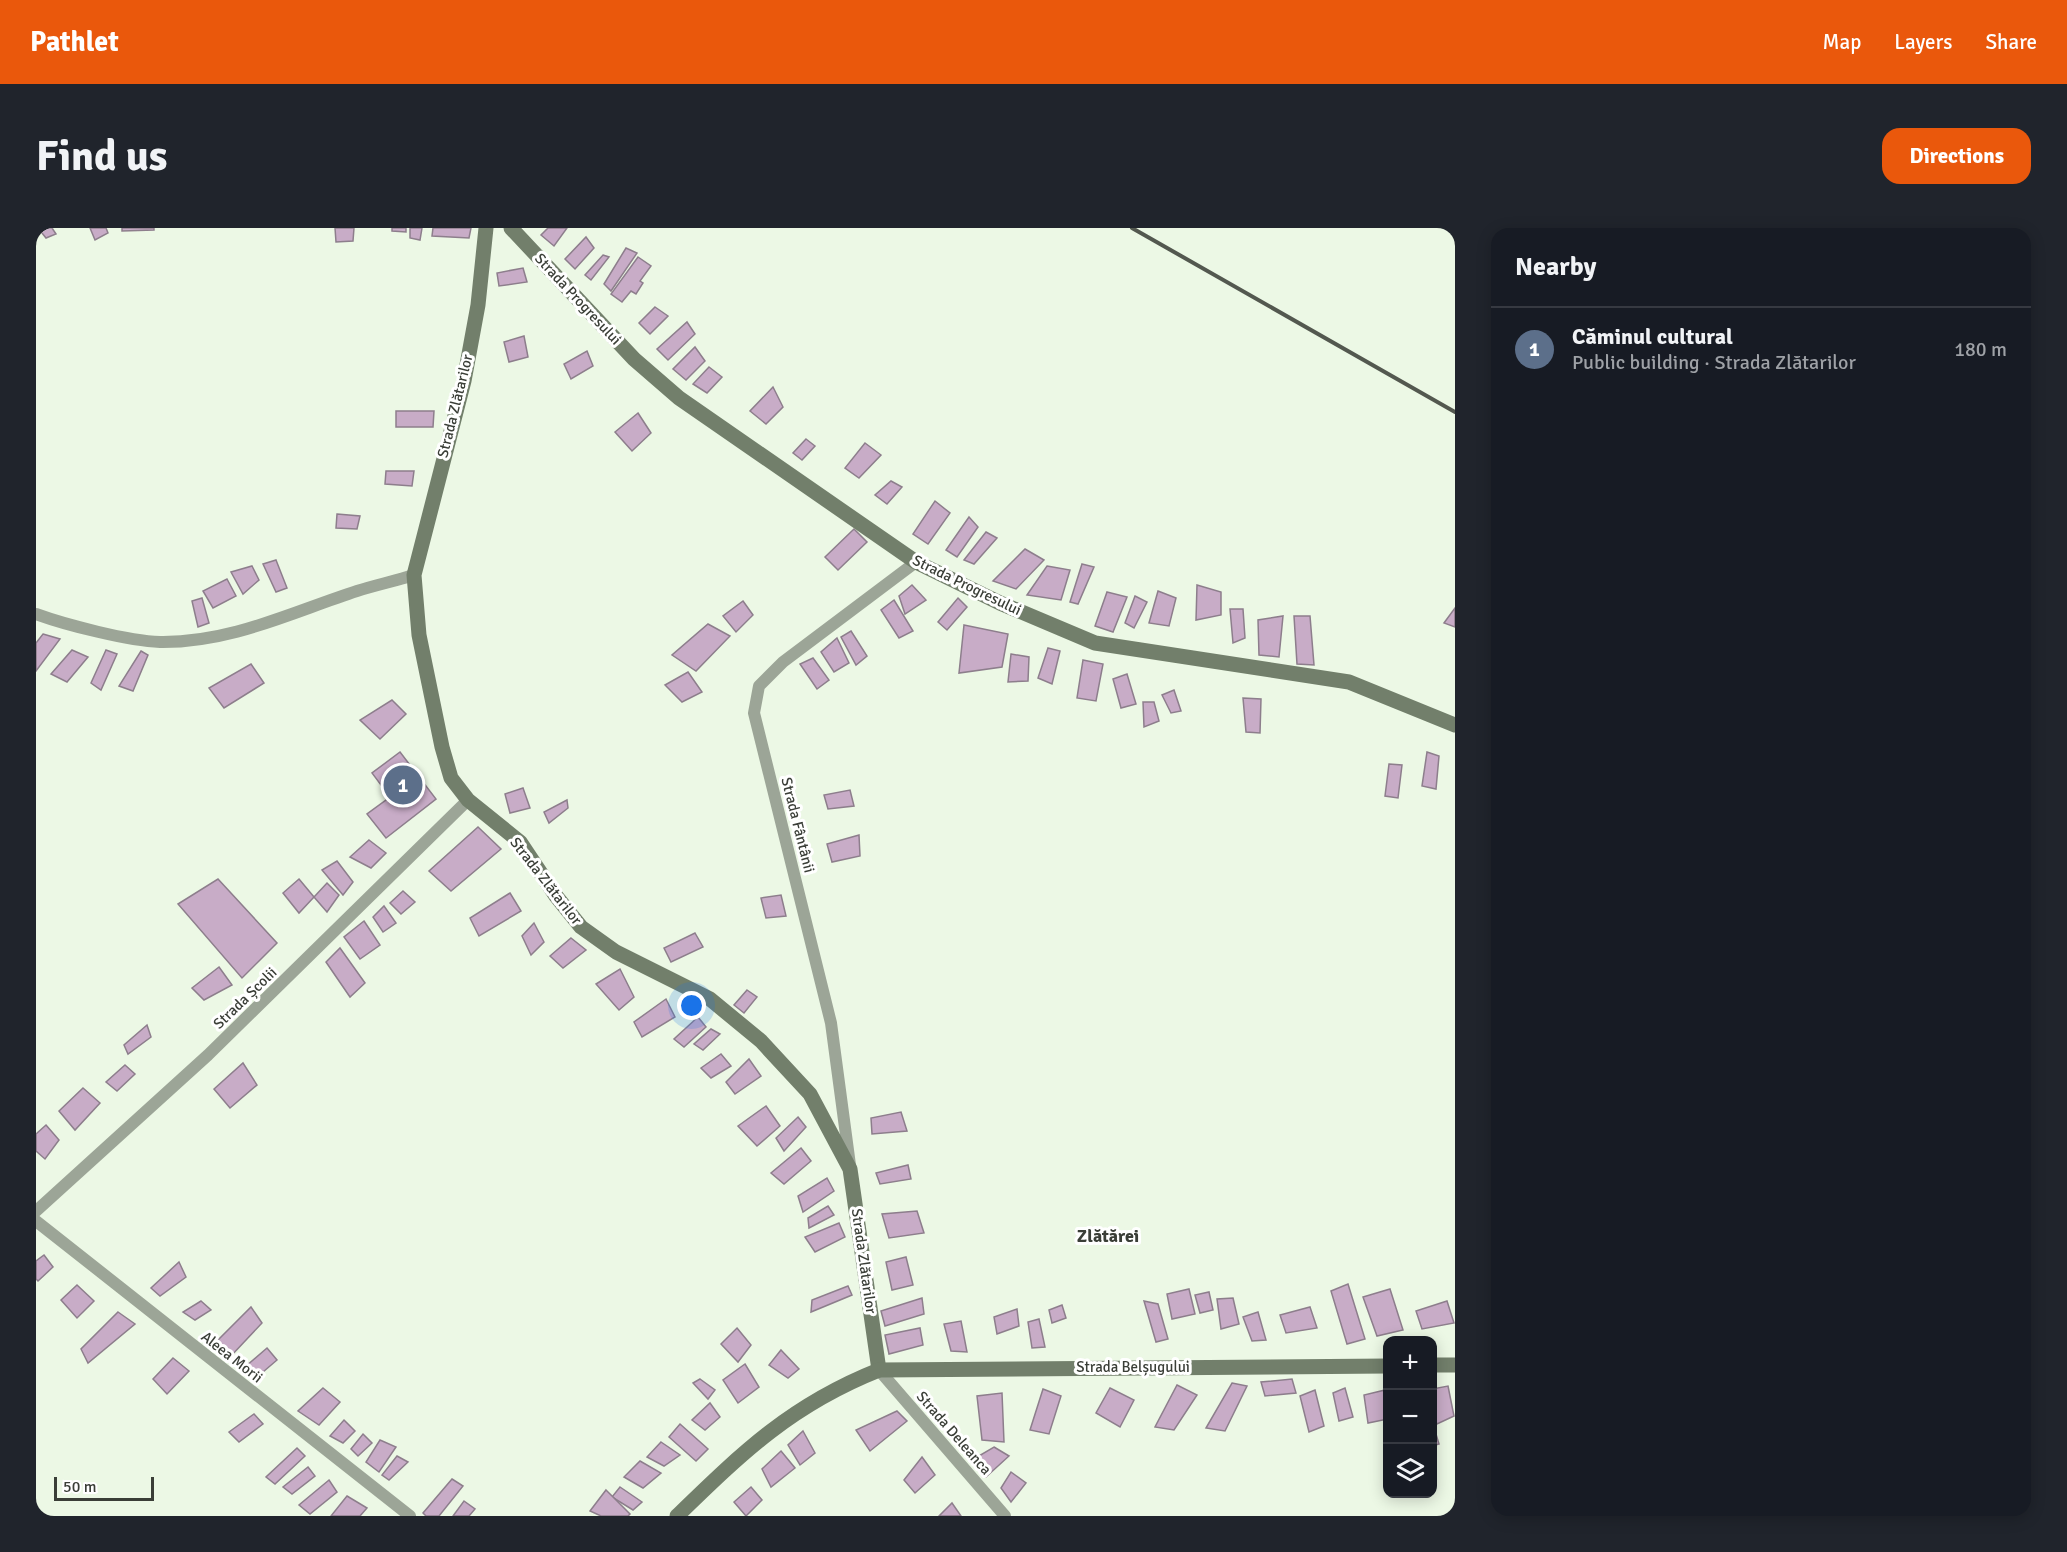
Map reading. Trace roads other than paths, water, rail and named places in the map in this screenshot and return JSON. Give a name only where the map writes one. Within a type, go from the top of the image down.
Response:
[{"type":"street","name":"Strada Zlătarilor","points":[[486,228],[478,305],[464,381],[414,575],[419,634],[442,747],[451,778],[468,800],[520,843],[556,896],[581,927],[615,952],[710,999],[760,1041],[810,1094],[850,1169],[879,1370]]},
{"type":"street","name":"Strada Progresului","points":[[511,228],[634,359],[679,398],[916,562],[1000,603],[1095,643],[1349,682],[1455,725]]},
{"type":"street","name":"Strada Fântânii","points":[[850,1169],[831,1023],[754,713],[759,686],[783,662],[916,562]]},
{"type":"street","points":[[36,614],[54,620],[159,642],[206,639],[264,626],[358,591],[414,575]]},
{"type":"street","name":"Strada Școlii","points":[[36,1211],[208,1055],[468,800]]},
{"type":"street","name":"Aleea Morii","points":[[36,1221],[410,1516]]},
{"type":"street","points":[[1437,1365],[1455,1365]]},
{"type":"street","name":"Strada Belșugului","points":[[879,1370],[1383,1366]]},
{"type":"street","points":[[676,1516],[750,1445],[803,1407],[846,1383],[879,1370]]},
{"type":"street","name":"Strada Deleanca","points":[[879,1370],[1005,1516]]},
{"type":"railway","points":[[1132,228],[1455,412]]},
{"type":"place","name":"Căminul cultural","points":[[403,785]]},
{"type":"district","name":"Zlătărei","points":[[1108,1236]]}]
